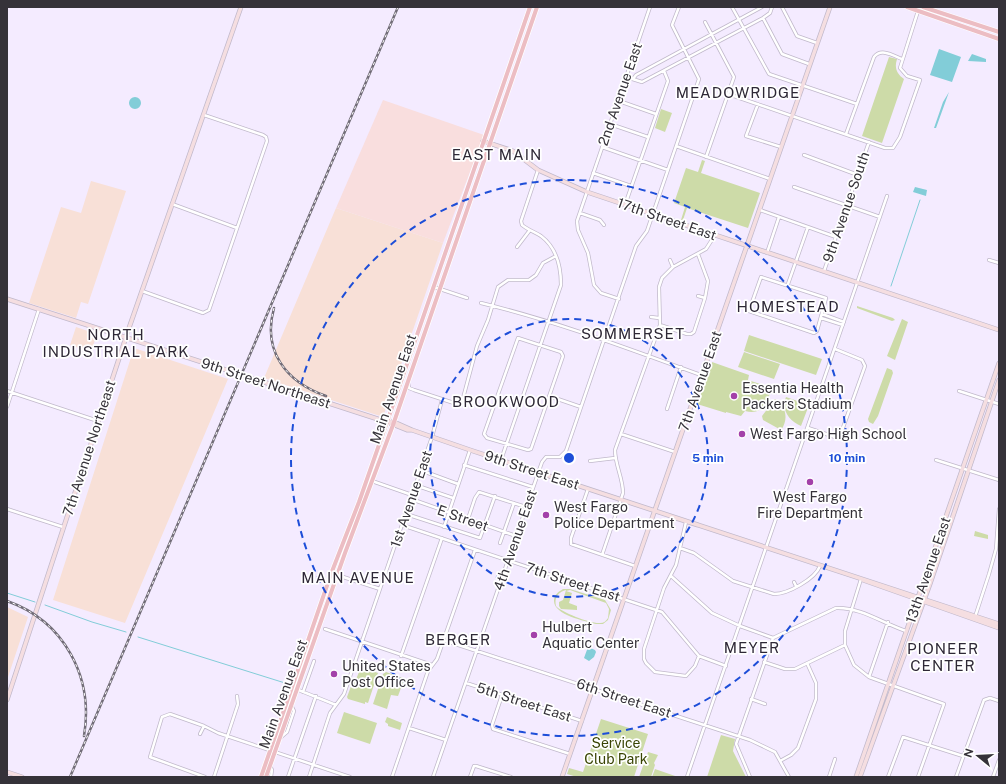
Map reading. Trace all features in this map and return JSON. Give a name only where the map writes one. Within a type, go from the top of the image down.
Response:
[{"type":"main road","points":[[531,7],[528,18],[531,24]]},
{"type":"main road","name":"Main Avenue East","points":[[266,777],[270,766],[272,751],[279,738],[291,704],[294,689],[341,547],[388,422],[483,141],[531,7]]},
{"type":"main road","name":"Main Avenue East","points":[[262,777],[394,423],[537,7]]},
{"type":"main road","points":[[907,7],[918,9],[999,39]]},
{"type":"main road","points":[[923,7],[999,32]]},
{"type":"main road","points":[[942,19],[965,25],[971,23]]},
{"type":"main road","points":[[969,28],[973,26],[999,32]]},
{"type":"main road","points":[[372,481],[370,478],[376,454]]},
{"type":"main road","points":[[337,575],[336,570],[341,547]]},
{"type":"street","name":"7th Avenue Northeast","points":[[7,700],[126,337],[241,7]]},
{"type":"street","name":"2nd Avenue East","points":[[587,192],[650,7]]},
{"type":"street","name":"4th Avenue East","points":[[432,777],[466,683],[538,472],[546,456],[560,457],[564,454],[619,299],[636,246],[647,231],[699,79],[672,25],[679,7]]},
{"type":"street","points":[[732,7],[766,72],[856,104]]},
{"type":"street","points":[[633,79],[636,75],[762,7]]},
{"type":"street","points":[[626,77],[642,82],[763,18],[770,13],[771,7]]},
{"type":"street","points":[[782,7],[797,36],[817,43]]},
{"type":"street","name":"7th Avenue East","points":[[562,777],[830,7]]},
{"type":"street","points":[[728,94],[887,148],[893,148],[897,144],[920,80],[907,76],[901,71],[900,64],[918,9]]},
{"type":"street","points":[[763,18],[782,54],[810,64]]},
{"type":"street","points":[[705,22],[734,77],[706,157]]},
{"type":"street","points":[[846,134],[875,55],[882,52],[902,58]]},
{"type":"street","points":[[625,205],[668,81],[664,71]]},
{"type":"street","points":[[618,101],[656,114]]},
{"type":"street","points":[[758,104],[746,136],[781,147]]},
{"type":"street","points":[[142,291],[203,313],[207,313],[237,228],[267,141],[266,137],[204,115]]},
{"type":"street","points":[[610,124],[648,137]]},
{"type":"street","name":"17th Street East","points":[[483,141],[513,152],[538,170],[587,192],[857,283]]},
{"type":"street","name":"9th Avenue South","points":[[824,271],[869,142]]},
{"type":"street","points":[[676,146],[770,179]]},
{"type":"street","points":[[602,147],[668,170]]},
{"type":"street","points":[[804,155],[858,175]]},
{"type":"street","points":[[501,460],[561,285],[560,268],[556,256],[545,240],[522,225],[521,220],[538,170]]},
{"type":"street","points":[[593,173],[631,186]]},
{"type":"street","points":[[794,187],[880,217]]},
{"type":"street","points":[[587,192],[577,221],[578,230],[588,253],[594,285],[601,292],[619,299]]},
{"type":"street","points":[[687,777],[887,196]]},
{"type":"street","points":[[172,204],[237,228]]},
{"type":"street","points":[[760,210],[836,237]]},
{"type":"street","points":[[580,213],[600,220],[604,225]]},
{"type":"street","points":[[767,252],[780,218]]},
{"type":"street","points":[[788,284],[808,227]]},
{"type":"street","points":[[517,246],[530,230]]},
{"type":"street","points":[[602,555],[621,500],[623,486],[615,458],[615,450],[660,325],[659,287],[662,278],[673,267],[698,254],[710,244],[714,235]]},
{"type":"street","points":[[660,325],[692,334],[705,298],[708,281],[698,254]]},
{"type":"street","points":[[408,383],[411,388],[442,400],[460,403],[465,394],[477,346],[487,326],[496,291],[503,281],[510,279],[529,280],[536,275],[543,263],[556,256]]},
{"type":"street","points":[[670,260],[673,267]]},
{"type":"street","points":[[989,260],[999,263]]},
{"type":"street","points":[[761,277],[788,284],[826,298],[822,314],[817,331],[811,333],[750,311],[761,277]]},
{"type":"street","points":[[857,283],[999,330]]},
{"type":"street","points":[[434,288],[468,298]]},
{"type":"street","points":[[698,296],[705,298]]},
{"type":"street","name":"9th Street Northeast","points":[[7,299],[388,422]]},
{"type":"street","points":[[482,303],[604,341],[701,375]]},
{"type":"street","points":[[7,407],[39,309]]},
{"type":"street","points":[[822,314],[844,322]]},
{"type":"street","points":[[651,317],[660,318]]},
{"type":"street","points":[[821,318],[843,325]]},
{"type":"street","points":[[520,338],[541,345],[561,352],[563,354],[563,358],[533,445],[528,450],[487,438],[484,434],[515,345],[520,338]]},
{"type":"street","points":[[808,428],[839,437],[865,363],[862,360],[835,349]]},
{"type":"street","name":"13th Avenue East","points":[[856,777],[999,363]]},
{"type":"street","points":[[668,409],[681,367]]},
{"type":"street","name":"13th Avenue East","points":[[860,777],[924,600],[999,380]]},
{"type":"street","points":[[7,391],[98,421]]},
{"type":"street","points":[[959,391],[999,404]]},
{"type":"street","points":[[549,396],[581,407]]},
{"type":"street","name":"1st Avenue East","points":[[309,777],[330,713],[344,694],[432,437],[442,400]]},
{"type":"street","name":"9th Street East","points":[[388,422],[686,522],[999,624]]},
{"type":"street","points":[[621,434],[675,452]]},
{"type":"street","points":[[444,527],[470,450]]},
{"type":"street","points":[[590,461],[615,458]]},
{"type":"street","points":[[936,460],[999,480]]},
{"type":"street","points":[[464,465],[533,487]]},
{"type":"street","points":[[420,470],[458,484]]},
{"type":"street","points":[[372,481],[412,495]]},
{"type":"street","points":[[415,485],[453,498]]},
{"type":"street","points":[[588,489],[571,538],[571,544],[635,566]]},
{"type":"street","points":[[468,519],[479,492],[526,507]]},
{"type":"street","points":[[406,514],[475,538],[482,537],[495,496]]},
{"type":"street","name":"E Street","points":[[411,499],[516,536]]},
{"type":"street","points":[[500,543],[514,503]]},
{"type":"street","points":[[975,617],[991,570],[998,542],[999,509]]},
{"type":"street","points":[[7,510],[63,527]]},
{"type":"street","name":"9th Street East","points":[[676,518],[687,520],[698,525]]},
{"type":"street","points":[[686,522],[676,565],[664,588],[656,610],[644,649],[644,659],[655,672],[686,676],[695,666],[699,656],[726,666]]},
{"type":"street","name":"7th Street East","points":[[402,525],[666,614],[699,656]]},
{"type":"street","points":[[401,656],[442,538]]},
{"type":"street","points":[[680,548],[694,553],[733,581],[778,594],[815,576],[820,566]]},
{"type":"street","points":[[392,777],[428,671],[437,660],[475,550]]},
{"type":"street","points":[[337,575],[380,589]]},
{"type":"street","points":[[671,576],[712,613],[740,626],[773,638]]},
{"type":"street","points":[[861,579],[844,631],[845,645],[854,665],[869,677],[944,704],[918,777]]},
{"type":"street","points":[[794,582],[796,586]]},
{"type":"street","points":[[750,777],[737,750],[736,744],[773,638],[829,610],[842,608],[888,622],[907,631]]},
{"type":"street","name":"9th Street East","points":[[975,617],[999,628]]},
{"type":"street","points":[[869,677],[888,622]]},
{"type":"street","points":[[325,629],[401,656],[432,665]]},
{"type":"street","name":"6th Street East","points":[[443,640],[593,688],[770,748],[775,752],[789,777]]},
{"type":"street","points":[[764,662],[791,669],[845,645]]},
{"type":"street","points":[[303,692],[314,660]]},
{"type":"street","points":[[780,762],[791,755],[798,748],[816,699],[817,687],[807,663]]},
{"type":"street","name":"5th Street East","points":[[466,683],[582,721]]},
{"type":"street","points":[[294,689],[316,696],[336,705]]},
{"type":"street","points":[[502,695],[492,725],[493,729],[570,754]]},
{"type":"street","points":[[214,777],[238,704],[237,696]]},
{"type":"street","points":[[288,777],[316,696]]},
{"type":"street","points":[[956,777],[984,700],[990,698],[999,701]]},
{"type":"street","points":[[751,700],[765,704]]},
{"type":"street","points":[[205,777],[152,759],[150,755],[162,717],[166,714],[170,714],[227,736],[350,777]]},
{"type":"street","points":[[200,734],[204,726]]},
{"type":"street","points":[[409,728],[446,740]]},
{"type":"street","points":[[888,777],[903,737],[963,756]]},
{"type":"street","points":[[829,777],[835,759]]},
{"type":"street","points":[[993,777],[999,760]]},
{"type":"street","points":[[270,766],[272,770],[271,777]]},
{"type":"street","points":[[470,777],[474,766],[511,777]]},
{"type":"street","points":[[7,772],[22,777]]},
{"type":"shaded area","points":[[383,100],[484,135],[443,243],[336,208]]},
{"type":"shaded area","points":[[91,181],[126,191],[88,304],[81,302],[76,318],[29,303],[61,207],[81,213]]},
{"type":"shaded area","points":[[336,208],[443,243],[383,417],[264,378]]},
{"type":"shaded area","points":[[76,327],[97,334],[91,352],[70,345]]},
{"type":"shaded area","points":[[134,348],[228,379],[125,623],[53,600]]},
{"type":"shaded area","points":[[7,607],[28,617],[7,680]]},
{"type":"green space","points":[[889,57],[897,59],[897,70],[904,79],[882,143],[862,136]]},
{"type":"green space","points":[[661,109],[672,113],[665,132],[655,128]]},
{"type":"green space","points":[[702,160],[705,161],[701,173],[760,193],[748,228],[687,208],[683,220],[681,220],[685,207],[674,203],[686,168],[698,172]]},
{"type":"green space","points":[[857,306],[895,320],[892,321],[857,308]]},
{"type":"green space","points":[[902,319],[908,322],[895,360],[887,356]]},
{"type":"green space","points":[[749,335],[822,359],[816,375],[744,351]]},
{"type":"green space","points":[[744,352],[780,364],[774,379],[738,367]]},
{"type":"green space","name":"Essentia Health Packers Stadium","points":[[712,362],[749,375],[748,380],[772,388],[763,407],[756,411],[745,411],[741,416],[697,404]]},
{"type":"green space","points":[[887,368],[892,370],[893,373],[878,416],[873,424],[869,422],[868,419]]},
{"type":"green space","points":[[786,397],[809,405],[801,426],[793,421],[785,411]]},
{"type":"green space","points":[[775,399],[782,405],[786,417],[781,430],[763,420],[762,416]]},
{"type":"green space","points":[[975,531],[988,535],[988,539],[974,536]]},
{"type":"green space","points":[[563,589],[570,589],[605,600],[611,610],[608,620],[603,624],[596,624],[564,614],[555,606],[554,601],[556,595]],"holes":[[[566,590],[563,600],[559,602],[561,609],[577,610],[577,606],[569,603],[572,593],[566,591],[570,590],[606,603],[609,609],[608,618],[603,623],[596,623],[576,617],[564,611],[556,606],[557,596]]]},
{"type":"green space","points":[[361,667],[378,673],[368,703],[365,702],[365,704],[348,699],[347,697],[353,681],[355,682]]},
{"type":"green space","points":[[386,672],[403,678],[404,680],[398,696],[391,695],[387,709],[373,704],[383,674]]},
{"type":"green space","points":[[344,712],[377,723],[370,744],[337,733]]},
{"type":"green space","points":[[387,717],[402,723],[400,730],[388,726],[385,722]]},
{"type":"green space","name":"Service Club Park","points":[[601,719],[648,734],[634,777],[577,777],[567,774],[569,768],[583,772]]},
{"type":"green space","points":[[721,735],[735,739],[733,751],[746,777],[707,777]]},
{"type":"green space","points":[[648,752],[658,755],[654,763],[655,765],[651,777],[639,777]]},
{"type":"green space","points":[[655,769],[678,777],[652,777]]},
{"type":"water","points":[[939,49],[961,57],[952,82],[930,75]]},
{"type":"water","points":[[972,54],[986,59],[986,62],[968,61]]},
{"type":"water","points":[[949,92],[936,128],[934,128],[943,102]]},
{"type":"water","points":[[135,97],[139,99],[141,103],[139,107],[135,109],[131,107],[129,103],[131,99]]},
{"type":"water","points":[[915,187],[927,190],[926,196],[913,192]]},
{"type":"water","points":[[588,647],[596,652],[594,657],[589,661],[584,658]]},
{"type":"waterway","points":[[891,286],[920,200]]},
{"type":"waterway","points":[[7,593],[35,602]]},
{"type":"waterway","points":[[45,605],[92,622],[126,632]]},
{"type":"waterway","points":[[138,637],[285,683]]},
{"type":"railway","points":[[70,777],[398,7]]},
{"type":"railway","points":[[274,308],[271,324],[271,338],[280,363],[299,382],[326,396]]},
{"type":"railway","points":[[7,601],[27,610],[44,622],[59,637],[71,654],[79,673],[84,693],[86,714],[84,736]]},
{"type":"place","name":"Essentia Health Packers Stadium","points":[[734,396]]},
{"type":"place","name":"West Fargo High School","points":[[742,434]]},
{"type":"place","name":"West Fargo Fire Department","points":[[810,482]]},
{"type":"place","name":"West Fargo Police Department","points":[[546,515]]},
{"type":"place","name":"Hulbert Aquatic Center","points":[[534,635]]},
{"type":"place","name":"United States Post Office","points":[[334,674]]},
{"type":"district","name":"MEADOWRIDGE","points":[[738,92]]},
{"type":"district","name":"EAST MAIN","points":[[497,154]]},
{"type":"district","name":"HOMESTEAD","points":[[788,306]]},
{"type":"district","name":"SOMMERSET","points":[[633,333]]},
{"type":"district","name":"NORTH INDUSTRIAL PARK","points":[[116,342]]},
{"type":"district","name":"BROOKWOOD","points":[[506,401]]},
{"type":"district","name":"MAIN AVENUE","points":[[358,577]]},
{"type":"district","name":"BERGER","points":[[458,639]]},
{"type":"district","name":"MEYER","points":[[752,647]]},
{"type":"district","name":"PIONEER CENTER","points":[[943,656]]}]
